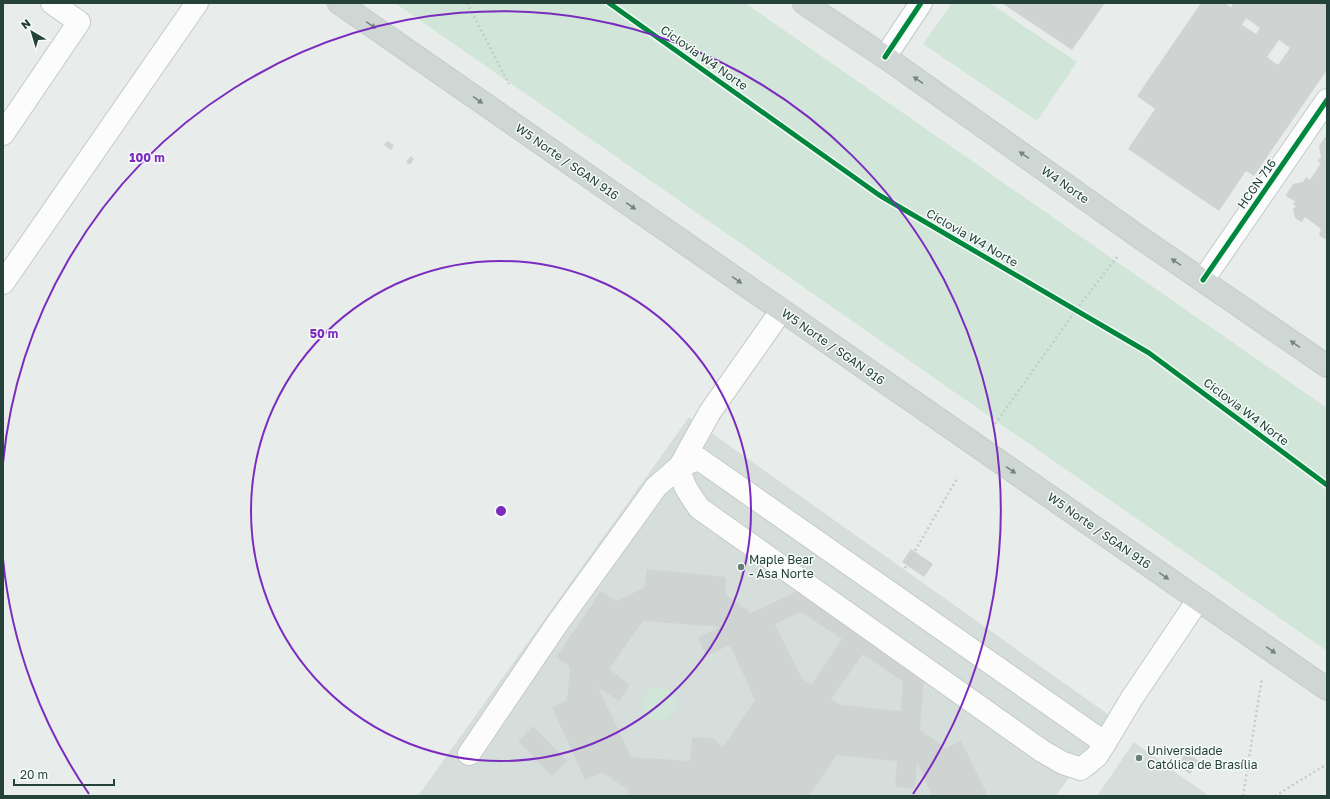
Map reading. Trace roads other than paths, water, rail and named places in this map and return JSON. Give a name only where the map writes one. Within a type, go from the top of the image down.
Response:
[{"type":"main road","name":"W5 Norte / SGAN 916","points":[[339,3],[1327,690]]},
{"type":"main road","name":"W4 Norte","points":[[804,3],[884,57],[1135,234],[1327,366]]},
{"type":"street","points":[[3,134],[79,22],[52,3]]},
{"type":"street","points":[[3,283],[197,3]]},
{"type":"street","points":[[884,57],[921,3]]},
{"type":"street","name":"HCGN 716","points":[[1203,280],[1327,100]]},
{"type":"street","points":[[469,754],[557,624],[656,487],[680,466],[710,412],[781,311]]},
{"type":"street","points":[[680,466],[698,459],[1105,742]]},
{"type":"street","points":[[680,466],[684,487],[699,508],[1042,751],[1063,763],[1081,769],[1097,756],[1132,698],[1198,600]]},
{"type":"place","name":"Maple Bear - Asa Norte","points":[[741,567]]},
{"type":"place","name":"Universidade Católica de Brasília","points":[[1139,758]]}]
